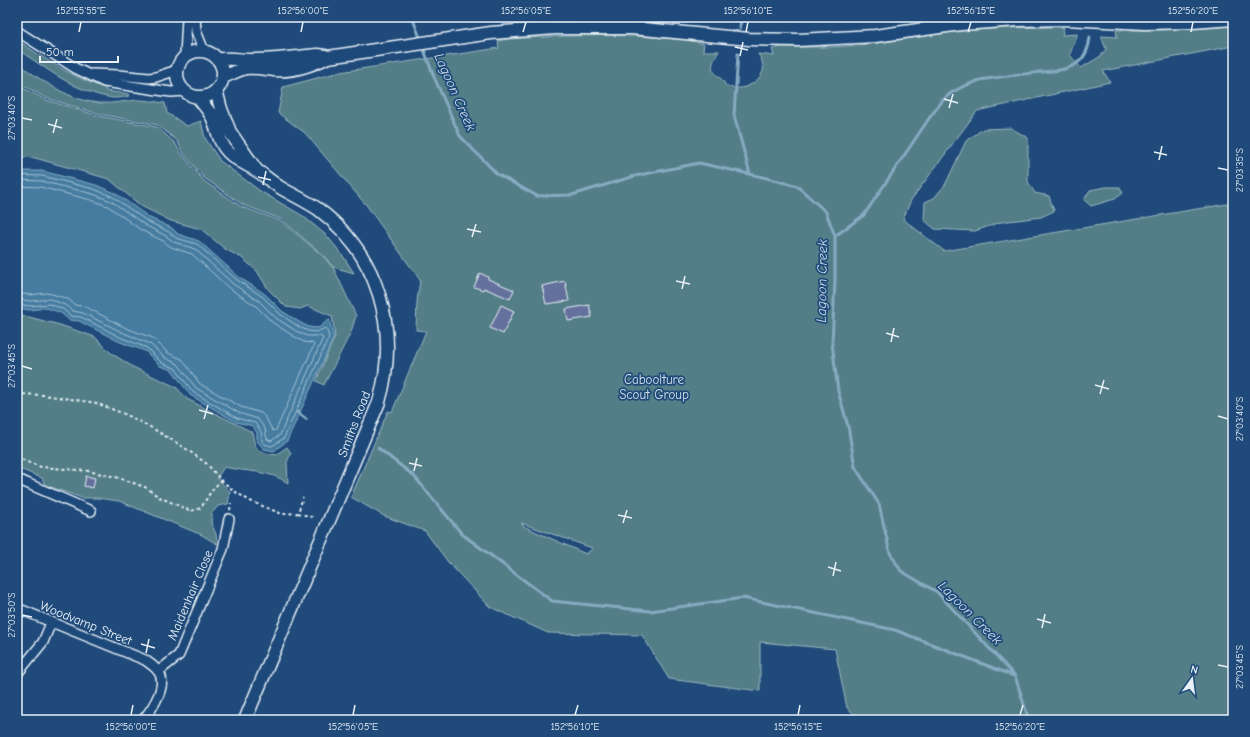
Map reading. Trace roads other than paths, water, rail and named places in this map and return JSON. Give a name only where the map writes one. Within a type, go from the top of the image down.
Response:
[{"type":"street","points":[[185,56],[187,17]]},
{"type":"street","points":[[195,17],[196,31],[204,51]]},
{"type":"street","points":[[223,77],[247,68],[275,70],[294,69],[328,57],[525,30],[587,27],[659,30],[749,39],[798,40],[875,36],[961,24],[1018,20],[1065,19],[1145,23],[1192,22],[1233,18]]},
{"type":"street","points":[[17,31],[75,68],[104,82],[171,92],[185,91]]},
{"type":"street","points":[[197,51],[204,51],[218,60],[223,71],[223,77],[221,84],[211,94],[198,97],[191,95],[180,85],[177,78],[177,70],[180,62],[185,56],[197,51]]},
{"type":"street","points":[[218,60],[225,58],[264,60],[318,55],[328,57]]},
{"type":"street","points":[[90,74],[149,78],[177,70]]},
{"type":"street","name":"Smiths Road","points":[[216,90],[230,132],[258,172]]},
{"type":"street","name":"Smiths Road","points":[[198,97],[210,114],[224,147],[232,156],[317,209],[336,224],[354,245],[368,269],[378,294],[385,320],[388,347],[382,388],[372,420],[246,720]]},
{"type":"street","points":[[17,479],[91,511]]},
{"type":"street","name":"Maidenhair Close","points":[[159,671],[179,655],[223,549],[229,519]]},
{"type":"street","name":"Woodvamp Street","points":[[17,608],[145,660],[159,671]]},
{"type":"street","points":[[17,674],[42,642],[52,623]]},
{"type":"street","points":[[144,720],[152,709],[163,686],[159,671]]},
{"type":"water","points":[[17,171],[42,171],[96,185],[115,193],[150,218],[172,228],[178,234],[199,241],[239,277],[265,294],[282,311],[301,323],[309,327],[317,328],[329,319],[334,337],[287,441],[274,451],[264,449],[257,441],[257,433],[253,426],[236,422],[190,395],[172,370],[160,366],[145,351],[120,342],[79,321],[69,320],[61,313],[47,308],[29,310],[17,308]]},
{"type":"waterway","name":"Lagoon Creek","points":[[412,17],[421,40]]},
{"type":"waterway","points":[[740,28],[741,17]]},
{"type":"waterway","points":[[835,236],[864,215],[930,117],[943,100],[951,93],[980,80],[1055,71],[1071,67],[1079,62],[1084,56],[1088,49],[1090,37]]},
{"type":"waterway","name":"Lagoon Creek","points":[[423,47],[434,77],[460,136],[497,174],[537,196],[572,195],[635,176],[699,163],[797,186],[826,212],[835,236],[835,281],[832,343],[838,391],[848,426],[855,467],[879,504],[890,553],[901,571],[937,592],[1015,676],[1029,720]]},
{"type":"waterway","points":[[738,54],[734,115],[750,174]]},
{"type":"waterway","points":[[297,412],[306,419]]},
{"type":"waterway","points":[[378,448],[414,476],[462,534],[552,601],[650,611],[743,598],[895,630],[1014,676]]},
{"type":"park label","name":"Caboolture Scout Group","points":[[654,386]]}]
